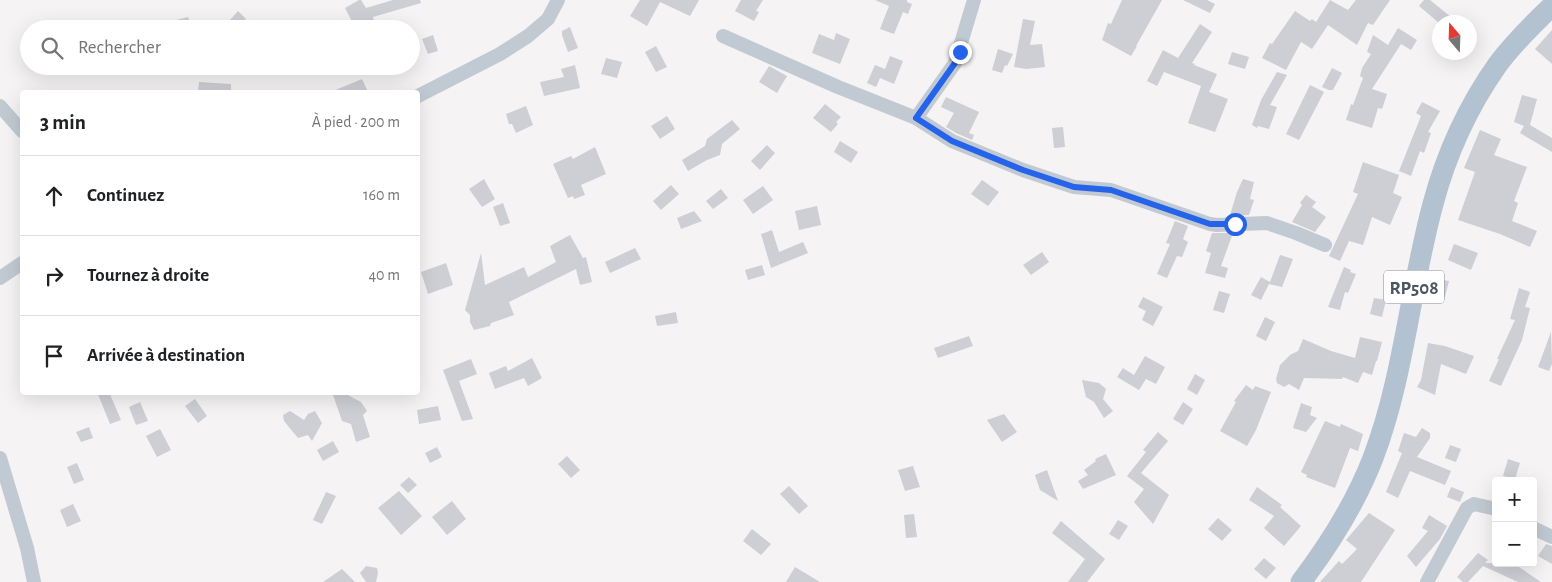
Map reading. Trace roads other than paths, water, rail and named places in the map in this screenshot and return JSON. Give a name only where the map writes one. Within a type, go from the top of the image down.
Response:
[{"type":"main road","name":"RP508","points":[[1302,582],[1357,495],[1374,457],[1394,392],[1433,203],[1461,128],[1497,66],[1528,29],[1552,6]]},
{"type":"street","points":[[420,95],[500,54],[528,36],[548,19],[558,0]]},
{"type":"street","points":[[916,118],[955,63],[974,0]]},
{"type":"street","points":[[723,36],[838,87],[916,118],[952,141],[1023,170],[1074,187],[1111,190],[1217,225],[1267,223],[1324,245]]},
{"type":"street","points":[[0,106],[20,129]]},
{"type":"street","points":[[0,278],[20,264]]},
{"type":"street","points":[[0,458],[27,548],[34,582]]},
{"type":"street","points":[[1427,582],[1467,508],[1474,504],[1492,508]]},
{"type":"street","points":[[1537,530],[1552,537]]}]
